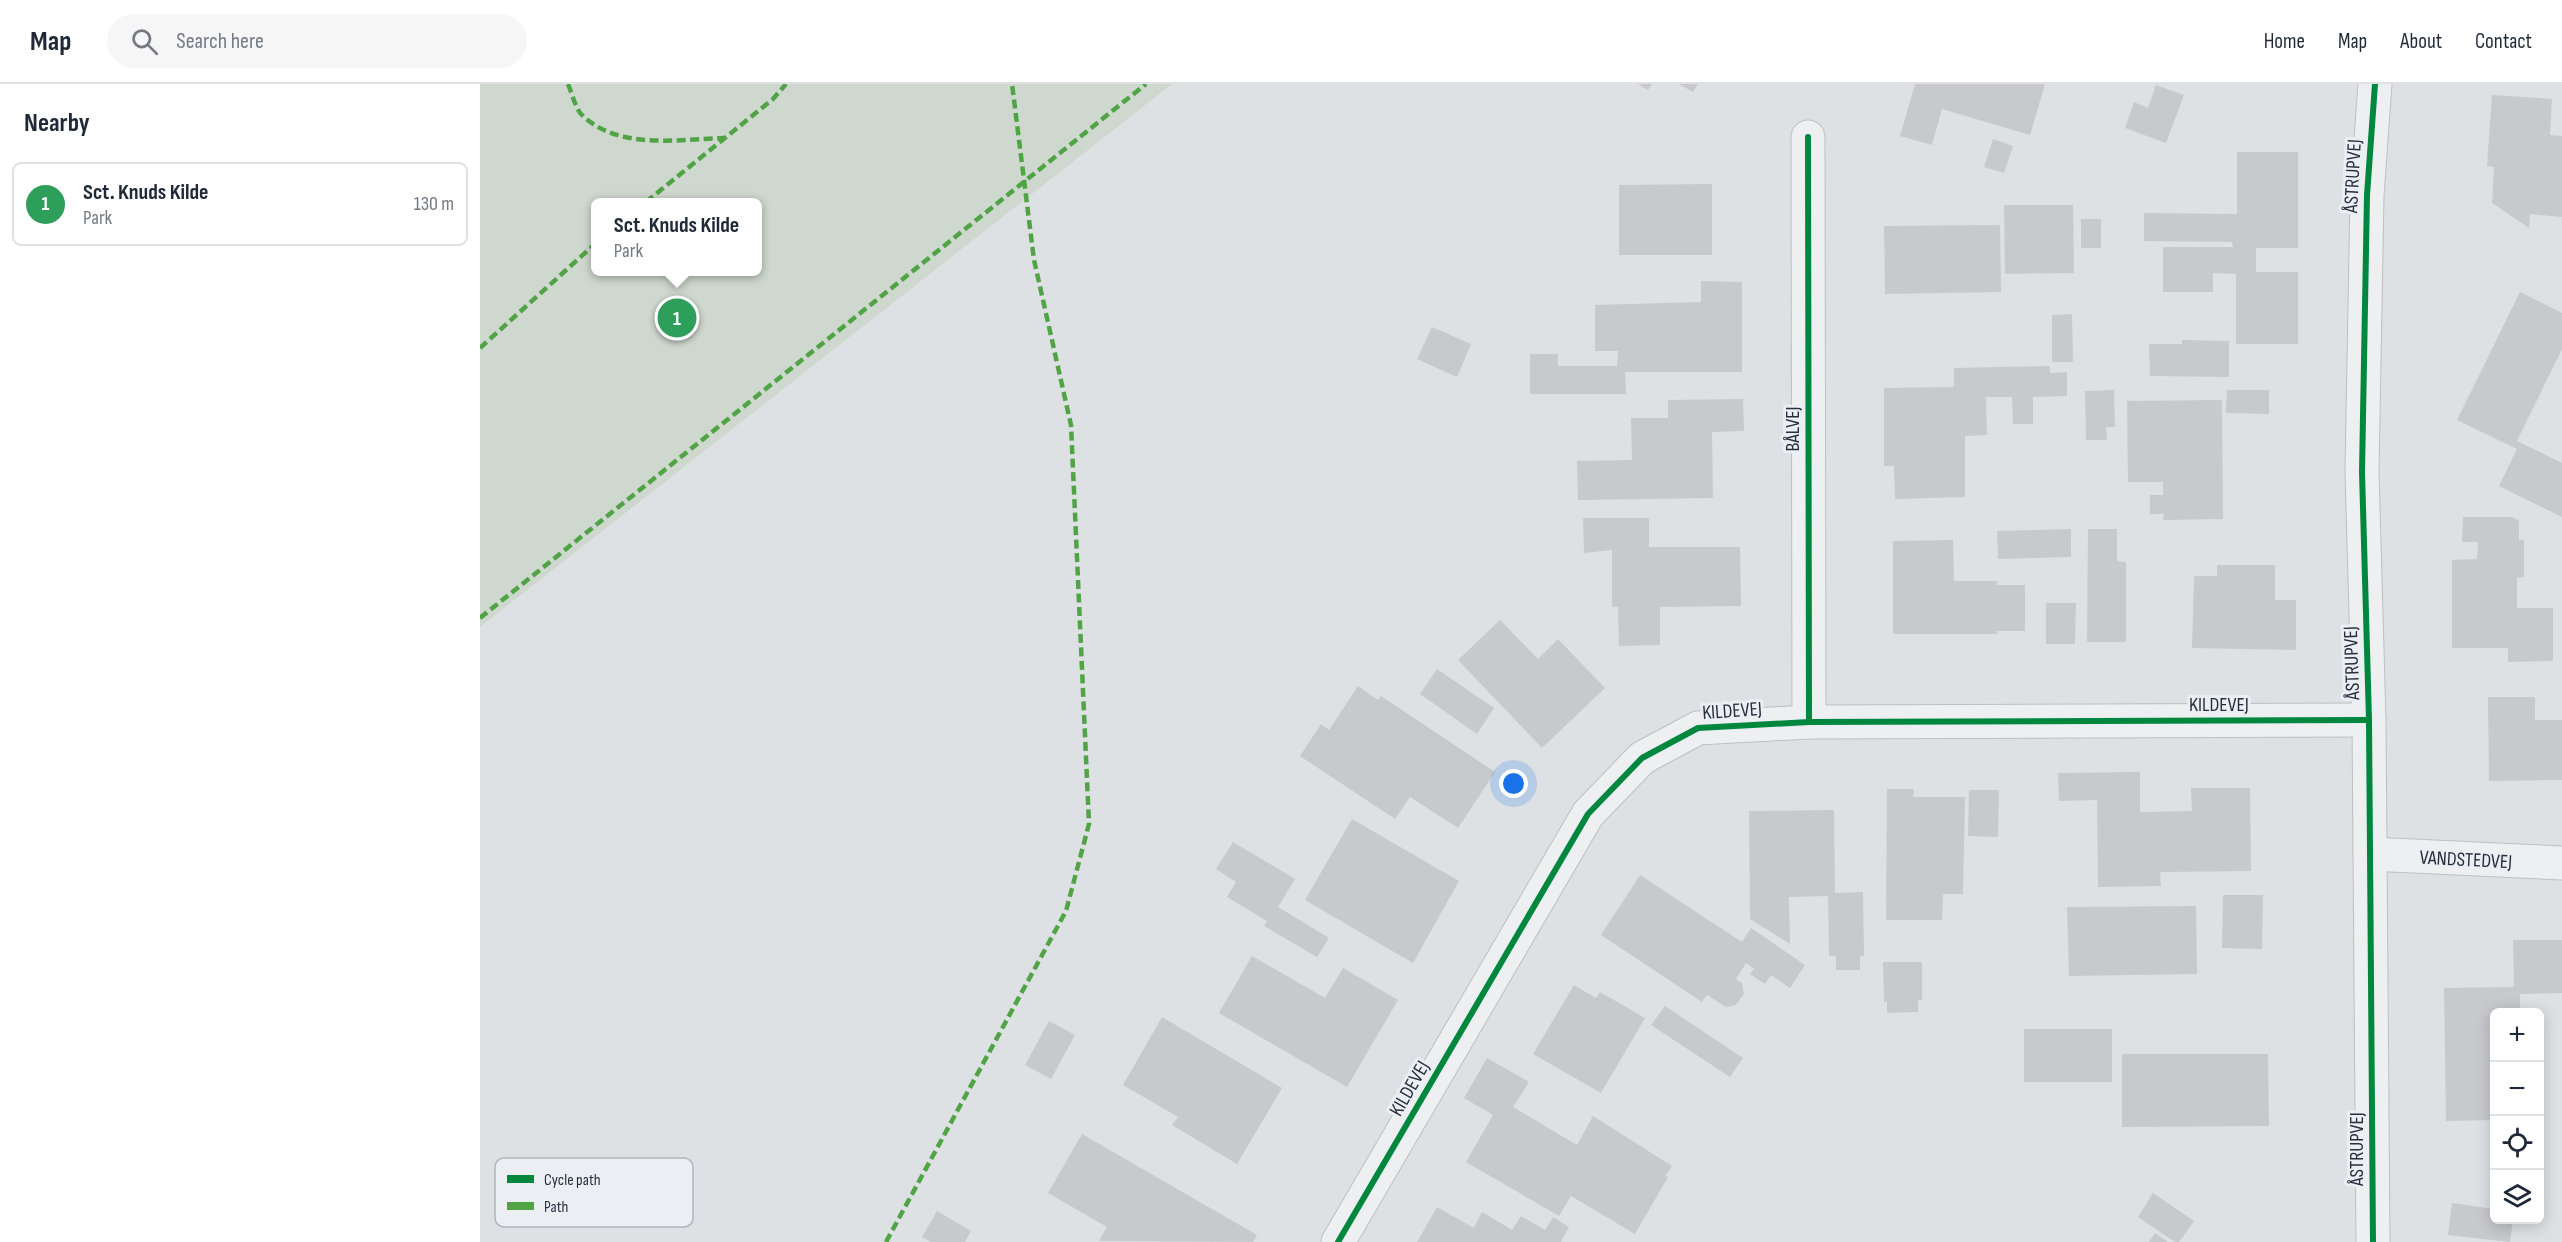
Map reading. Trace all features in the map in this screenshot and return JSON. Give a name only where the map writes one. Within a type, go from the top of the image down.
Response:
[{"type":"street","name":"ÅSTRUPVEJ","points":[[2373,1242],[2369,720],[2362,472],[2367,195],[2375,84]]},
{"type":"street","name":"BÅLVEJ","points":[[1808,137],[1809,722]]},
{"type":"street","name":"KILDEVEJ","points":[[1338,1242],[1588,814],[1642,758],[1698,728],[1809,722],[2369,720]]},
{"type":"street","name":"VANDSTEDVEJ","points":[[2370,854],[2562,863]]},
{"type":"shaded area","points":[[480,84],[1172,84],[480,627]]},
{"type":"building","points":[[1638,84],[1652,84],[1648,90]]},
{"type":"building","points":[[1679,84],[1698,84],[1693,92]]},
{"type":"building","points":[[1915,84],[2045,84],[2030,135],[1942,109],[1932,145],[1900,136]]},
{"type":"building","points":[[2156,85],[2184,95],[2166,143],[2125,128],[2134,102],[2148,108]]},
{"type":"building","points":[[2492,95],[2552,99],[2550,135],[2562,136],[2562,217],[2530,214],[2529,228],[2492,203],[2494,167],[2487,166]]},
{"type":"building","points":[[1993,139],[2013,146],[2004,173],[1984,167]]},
{"type":"building","points":[[2237,152],[2298,152],[2298,248],[2256,248],[2256,272],[2298,272],[2298,344],[2236,344],[2236,274],[2213,273],[2213,292],[2163,292],[2163,247],[2233,247],[2232,242],[2144,241],[2144,213],[2237,214]]},
{"type":"building","points":[[1712,184],[1712,255],[1619,255],[1619,185]]},
{"type":"building","points":[[2004,205],[2073,205],[2074,273],[2005,274]]},
{"type":"building","points":[[2081,219],[2101,219],[2101,248],[2081,248]]},
{"type":"building","points":[[2000,225],[2001,292],[1885,294],[1884,226]]},
{"type":"building","points":[[1701,281],[1742,282],[1742,372],[1625,372],[1626,394],[1530,394],[1530,354],[1558,354],[1558,366],[1617,366],[1618,351],[1595,351],[1595,305],[1701,302]]},
{"type":"building","points":[[2520,292],[2562,313],[2562,349],[2517,441],[2562,463],[2562,517],[2499,486],[2517,449],[2457,420]]},
{"type":"building","points":[[2072,314],[2073,362],[2052,362],[2052,315]]},
{"type":"building","points":[[1432,327],[1471,344],[1457,377],[1417,359]]},
{"type":"building","points":[[2182,340],[2229,341],[2229,377],[2150,376],[2149,344],[2182,344]]},
{"type":"building","points":[[2050,366],[2050,373],[2067,372],[2067,396],[2033,397],[2033,424],[2013,424],[2012,397],[1986,397],[1987,435],[1965,436],[1965,497],[1895,499],[1894,466],[1884,466],[1884,388],[1954,387],[1954,368]]},
{"type":"building","points":[[2114,390],[2115,427],[2106,427],[2107,440],[2086,440],[2085,391]]},
{"type":"building","points":[[2227,390],[2269,390],[2269,414],[2226,413]]},
{"type":"building","points":[[1743,399],[1744,431],[1712,432],[1713,498],[1578,500],[1577,461],[1632,460],[1631,418],[1668,418],[1668,400]]},
{"type":"building","points":[[2222,400],[2223,519],[2163,520],[2164,514],[2150,514],[2150,495],[2163,495],[2163,482],[2128,482],[2127,401]]},
{"type":"building","points":[[2463,517],[2512,517],[2519,521],[2519,540],[2524,540],[2524,577],[2517,578],[2517,608],[2553,608],[2553,661],[2508,662],[2508,648],[2452,648],[2452,560],[2477,559],[2478,542],[2462,542]]},
{"type":"building","points":[[1583,518],[1649,518],[1649,547],[1740,547],[1741,606],[1660,607],[1660,645],[1619,646],[1618,607],[1612,607],[1612,550],[1584,553]]},
{"type":"building","points":[[2071,529],[2071,557],[1998,559],[1997,531]]},
{"type":"building","points":[[2088,529],[2117,529],[2117,561],[2126,562],[2126,642],[2087,642]]},
{"type":"building","points":[[1953,540],[1954,581],[1997,581],[1997,585],[2025,585],[2025,631],[1997,631],[1997,634],[1893,634],[1893,541]]},
{"type":"building","points":[[2217,565],[2275,565],[2275,600],[2296,600],[2296,650],[2192,648],[2194,576],[2217,576]]},
{"type":"building","points":[[2046,603],[2076,603],[2075,644],[2046,644]]},
{"type":"building","points":[[1500,620],[1538,659],[1558,639],[1605,688],[1542,748],[1458,660]]},
{"type":"building","points":[[1437,669],[1494,708],[1477,734],[1420,694]]},
{"type":"building","points":[[1358,686],[1378,700],[1381,696],[1495,772],[1458,828],[1410,797],[1395,819],[1300,756],[1321,724],[1329,730]]},
{"type":"building","points":[[2488,697],[2535,697],[2535,720],[2562,720],[2562,780],[2489,781]]},
{"type":"building","points":[[2140,772],[2140,812],[2192,811],[2191,788],[2250,788],[2251,871],[2160,872],[2161,886],[2098,887],[2097,800],[2059,801],[2058,773]]},
{"type":"building","points":[[1887,789],[1914,789],[1913,797],[1965,797],[1963,894],[1943,894],[1942,920],[1886,920]]},
{"type":"building","points":[[1969,790],[1999,790],[1998,837],[1968,836]]},
{"type":"building","points":[[1834,810],[1835,893],[1863,892],[1864,956],[1860,956],[1860,970],[1836,970],[1836,956],[1829,956],[1828,896],[1789,897],[1790,944],[1750,919],[1749,811]]},
{"type":"building","points":[[1352,819],[1459,881],[1413,963],[1305,900]]},
{"type":"building","points":[[1233,842],[1295,879],[1278,907],[1329,938],[1317,957],[1264,926],[1267,921],[1227,897],[1236,882],[1216,869]]},
{"type":"building","points":[[1640,875],[1742,942],[1751,928],[1805,965],[1790,988],[1771,975],[1765,984],[1750,974],[1754,969],[1746,963],[1736,979],[1742,983],[1744,994],[1736,1005],[1726,1007],[1707,995],[1702,1002],[1601,935]]},
{"type":"building","points":[[2223,895],[2263,895],[2262,949],[2222,948]]},
{"type":"building","points":[[2196,906],[2197,974],[2069,976],[2067,907]]},
{"type":"building","points":[[2513,940],[2562,940],[2562,993],[2520,994],[2520,1008],[2490,1008],[2490,1120],[2446,1121],[2444,988],[2514,987]]},
{"type":"building","points":[[1252,956],[1325,998],[1343,968],[1398,1000],[1347,1087],[1219,1013]]},
{"type":"building","points":[[1883,962],[1922,962],[1922,1000],[1918,1000],[1918,1012],[1887,1013],[1887,1001],[1884,1002]]},
{"type":"building","points":[[1574,985],[1596,998],[1600,992],[1645,1018],[1601,1093],[1533,1054]]},
{"type":"building","points":[[1665,1006],[1743,1058],[1730,1077],[1651,1025]]},
{"type":"building","points":[[1162,1017],[1282,1088],[1237,1164],[1172,1125],[1178,1117],[1123,1085]]},
{"type":"building","points":[[1049,1021],[1075,1035],[1051,1079],[1025,1065]]},
{"type":"building","points":[[2024,1029],[2112,1029],[2112,1082],[2024,1082]]},
{"type":"building","points":[[2122,1054],[2268,1054],[2269,1126],[2122,1127]]},
{"type":"building","points":[[1487,1058],[1529,1082],[1513,1107],[1577,1145],[1593,1116],[1672,1166],[1635,1234],[1571,1196],[1559,1216],[1466,1162],[1493,1115],[1464,1098]]},
{"type":"building","points":[[1082,1134],[1257,1235],[1253,1242],[1099,1241],[1107,1227],[1048,1193]]},
{"type":"building","points":[[2153,1193],[2194,1221],[2179,1242],[2175,1242],[2138,1217]]},
{"type":"building","points":[[2452,1203],[2490,1208],[2490,1224],[2512,1224],[2510,1242],[2448,1235]]},
{"type":"building","points":[[1437,1207],[1474,1228],[1482,1212],[1512,1230],[1521,1216],[1545,1230],[1553,1217],[1569,1227],[1561,1242],[1417,1242]]},
{"type":"building","points":[[937,1211],[971,1231],[965,1242],[931,1242],[922,1237]]},
{"type":"building","points":[[2155,1233],[2168,1242],[2149,1242]]},
{"type":"marked path","points":[[568,84],[581,114],[596,126],[612,134],[669,141],[725,138]]},
{"type":"marked path","points":[[651,198],[773,99],[786,84]]},
{"type":"marked path","points":[[886,1242],[1066,911],[1089,824],[1071,425],[1034,260],[1012,84]]},
{"type":"marked path","points":[[480,618],[1146,84]]},
{"type":"marked path","points":[[480,348],[591,248]]},
{"type":"cycle path","points":[[2373,1242],[2369,720],[2362,472],[2367,195],[2375,84]]},
{"type":"cycle path","points":[[1808,137],[1809,722]]},
{"type":"cycle path","points":[[1338,1242],[1588,814],[1642,758],[1698,728],[1809,722],[2369,720]]},
{"type":"place","name":"Sct. Knuds Kilde","points":[[677,318]]}]
